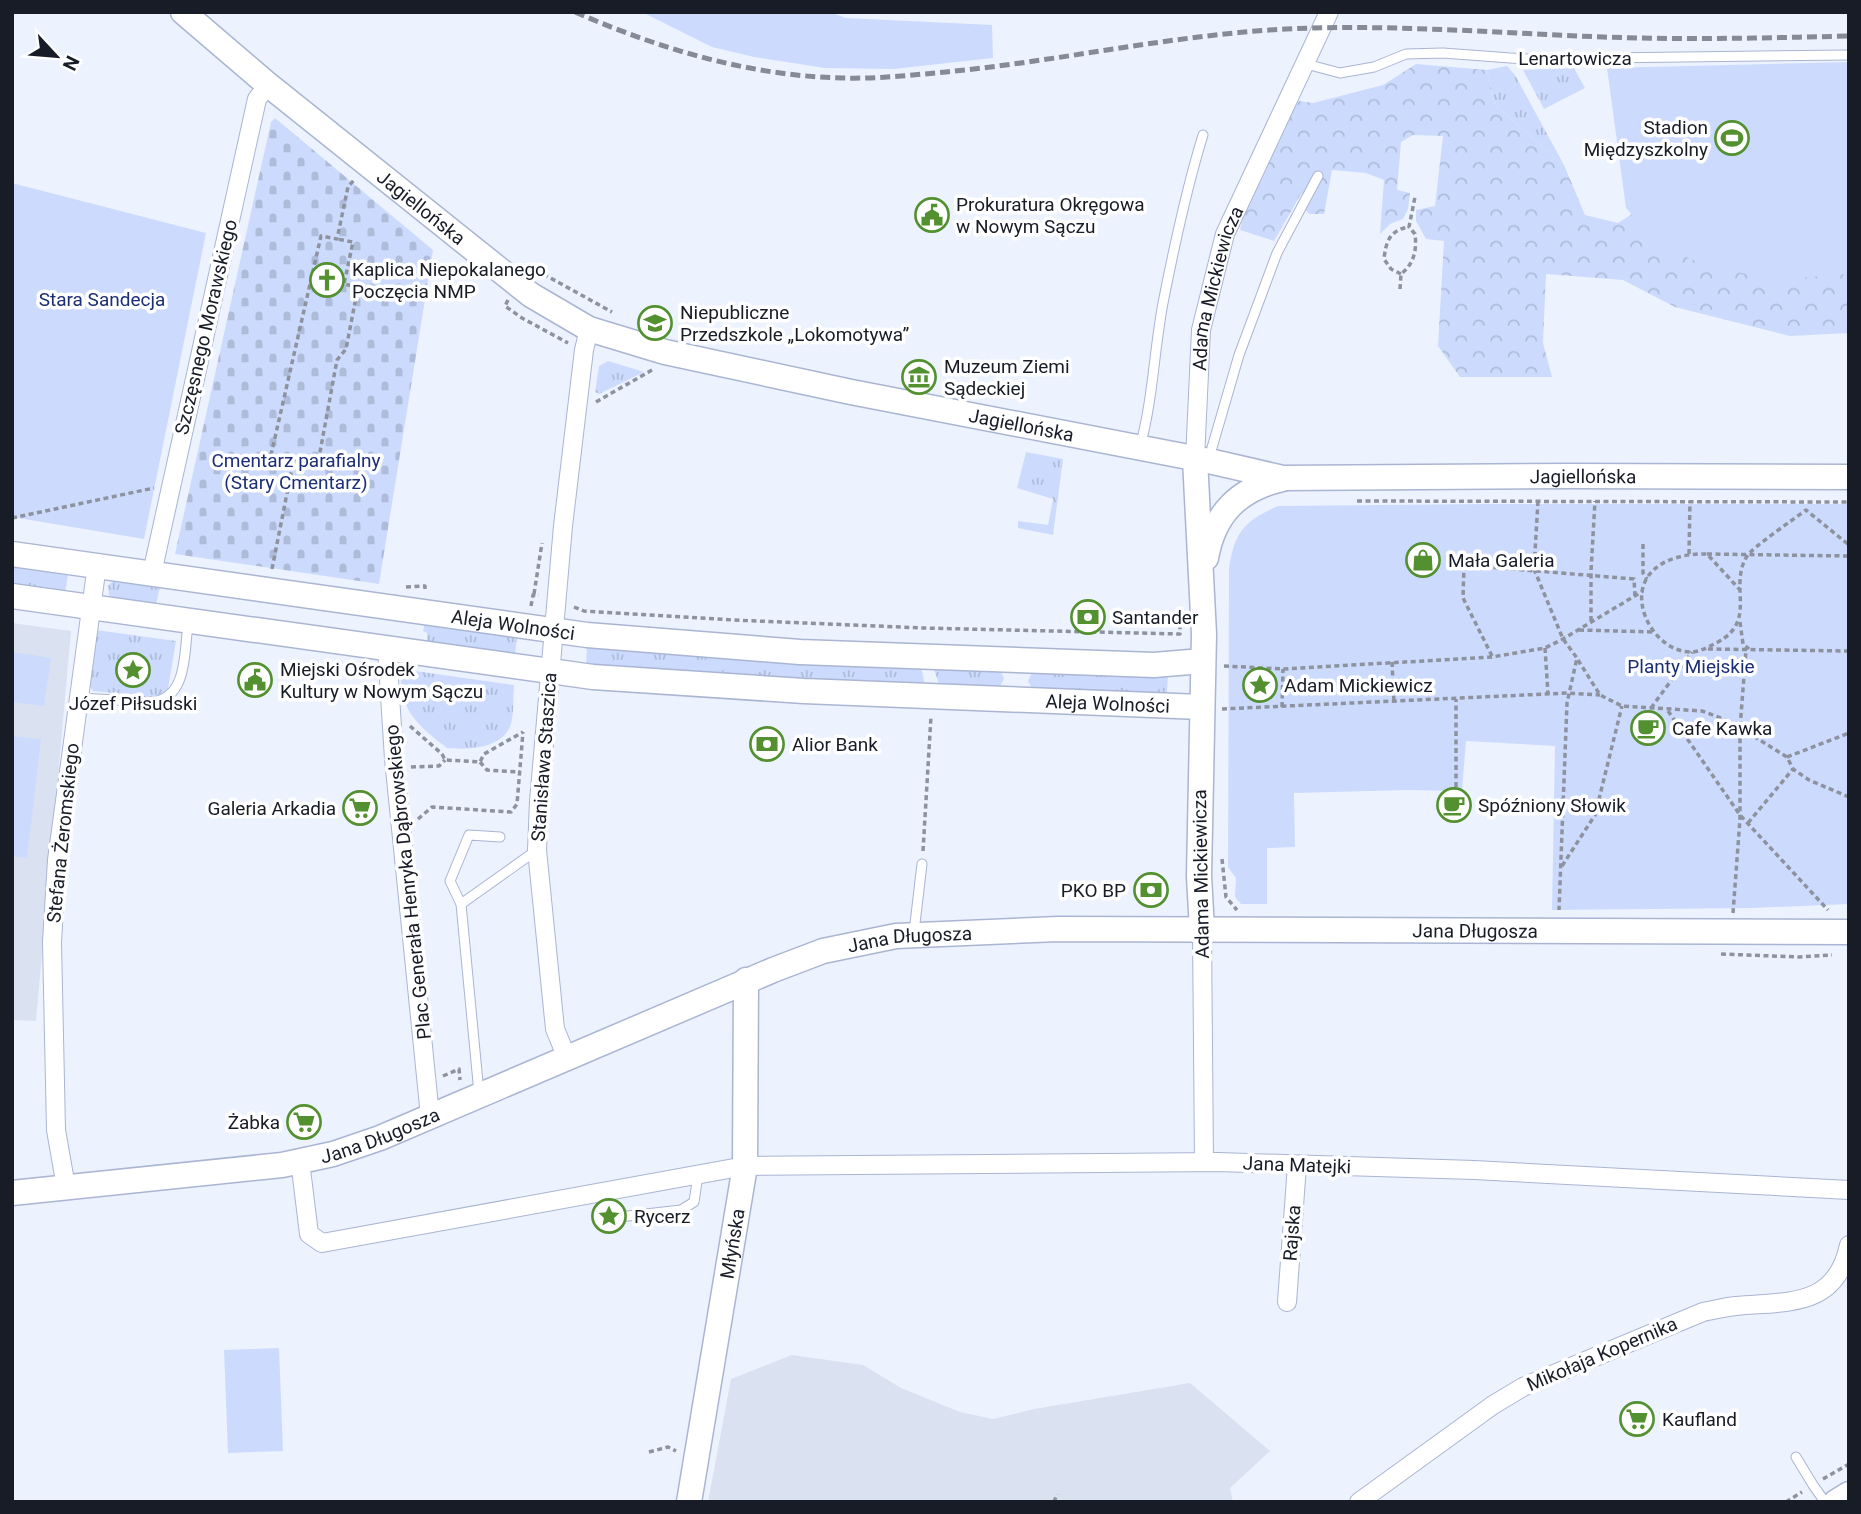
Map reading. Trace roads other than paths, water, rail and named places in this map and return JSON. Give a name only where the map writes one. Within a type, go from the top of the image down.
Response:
[{"type":"street","name":"Jagiellońska","points":[[183,12],[268,85],[531,295],[589,329],[665,352],[851,393],[1283,478],[1849,477]]},
{"type":"street","name":"Adama Mickiewicza","points":[[1204,1162],[1199,876],[1212,713],[1213,664],[1202,586],[1201,331],[1225,234],[1329,12]]},
{"type":"street","name":"Szczęsnego Morawskiego","points":[[152,573],[257,99],[268,85]]},
{"type":"street","name":"Stanisława Staszica","points":[[567,1058],[555,1029],[537,850],[549,671],[555,631],[563,526],[589,329]]},
{"type":"street","name":"Adama Mickiewicza","points":[[1202,586],[1208,546],[1221,517],[1238,498],[1250,490],[1283,478]]},
{"type":"street","name":"Aleja Wolności","points":[[12,554],[555,631],[800,652],[1154,665],[1213,664]]},
{"type":"street","name":"Stefana Żeromskiego","points":[[66,1187],[56,1130],[52,942],[57,860],[97,565]]},
{"type":"street","name":"Aleja Wolności","points":[[12,596],[593,677],[1212,713]]},
{"type":"street","name":"Plac Generała Henryka Dąbrowskiego","points":[[387,648],[400,763],[430,1116]]},
{"type":"street","points":[[1016,700],[1018,660]]},
{"type":"street","name":"Jana Długosza","points":[[12,1193],[282,1165],[334,1154],[430,1116],[746,980],[823,951],[857,943],[914,935],[1058,929],[1849,932]]},
{"type":"street","name":"Młyńska","points":[[689,1502],[745,1166],[746,980]]},
{"type":"street","name":"Jana Matejki","points":[[300,1161],[309,1234],[322,1243],[745,1166],[1204,1162],[1474,1170],[1849,1190]]},
{"type":"street","name":"Rajska","points":[[1287,1301],[1297,1165]]},
{"type":"street","name":"Mikołaja Kopernika","points":[[1359,1502],[1522,1387],[1703,1312],[1733,1306],[1808,1299],[1839,1275],[1849,1244]]},
{"type":"street","points":[[1836,1502],[1849,1494]]},
{"type":"lane","name":"Lenartowicza","points":[[1306,64],[1340,73],[1374,67],[1406,54],[1443,53],[1524,59],[1849,55]]},
{"type":"lane","points":[[1139,448],[1153,383],[1163,304],[1186,192],[1203,135]]},
{"type":"lane","points":[[1202,460],[1277,253],[1318,176]]},
{"type":"lane","points":[[79,698],[152,702],[171,696],[181,677],[188,621]]},
{"type":"lane","points":[[479,1095],[461,904],[450,881],[469,835],[500,837]]},
{"type":"lane","points":[[461,904],[537,850]]},
{"type":"lane","points":[[914,935],[922,864]]},
{"type":"lane","points":[[619,1217],[681,1210],[694,1202],[698,1175]]},
{"type":"lane","points":[[1796,1457],[1825,1502]]},
{"type":"railway","points":[[575,12],[640,38],[706,58],[773,72],[843,78],[946,72],[1158,42],[1286,29],[1405,28],[1664,38],[1849,36]]},
{"type":"place","name":"Stadion Międzyszkolny","points":[[1732,138]]},
{"type":"place","name":"Prokuratura Okręgowa w Nowym Sączu","points":[[932,215]]},
{"type":"place","name":"Kaplica Niepokalanego Poczęcia NMP","points":[[327,280]]},
{"type":"place","name":"Niepubliczne Przedszkole „Lokomotywa”","points":[[655,323]]},
{"type":"place","name":"Muzeum Ziemi Sądeckiej","points":[[919,377]]},
{"type":"place","name":"Mała Galeria","points":[[1423,560]]},
{"type":"place","name":"Santander","points":[[1088,617]]},
{"type":"place","name":"Józef Piłsudski","points":[[133,670]]},
{"type":"place","name":"Miejski Ośrodek Kultury w Nowym Sączu","points":[[255,680]]},
{"type":"place","name":"Adam Mickiewicz","points":[[1260,685]]},
{"type":"place","name":"Cafe Kawka","points":[[1648,728]]},
{"type":"place","name":"Alior Bank","points":[[767,744]]},
{"type":"place","name":"Spóźniony Słowik","points":[[1454,805]]},
{"type":"place","name":"Galeria Arkadia","points":[[360,808]]},
{"type":"place","name":"PKO BP","points":[[1151,890]]},
{"type":"place","name":"Żabka","points":[[304,1122]]},
{"type":"place","name":"Rycerz","points":[[609,1216]]},
{"type":"place","name":"Kaufland","points":[[1637,1419]]},
{"type":"park label","name":"Stara Sandecja","points":[[102,299]]},
{"type":"park label","name":"Cmentarz parafialny (Stary Cmentarz)","points":[[296,471]]},
{"type":"park label","name":"Planty Miejskie","points":[[1691,666]]}]
